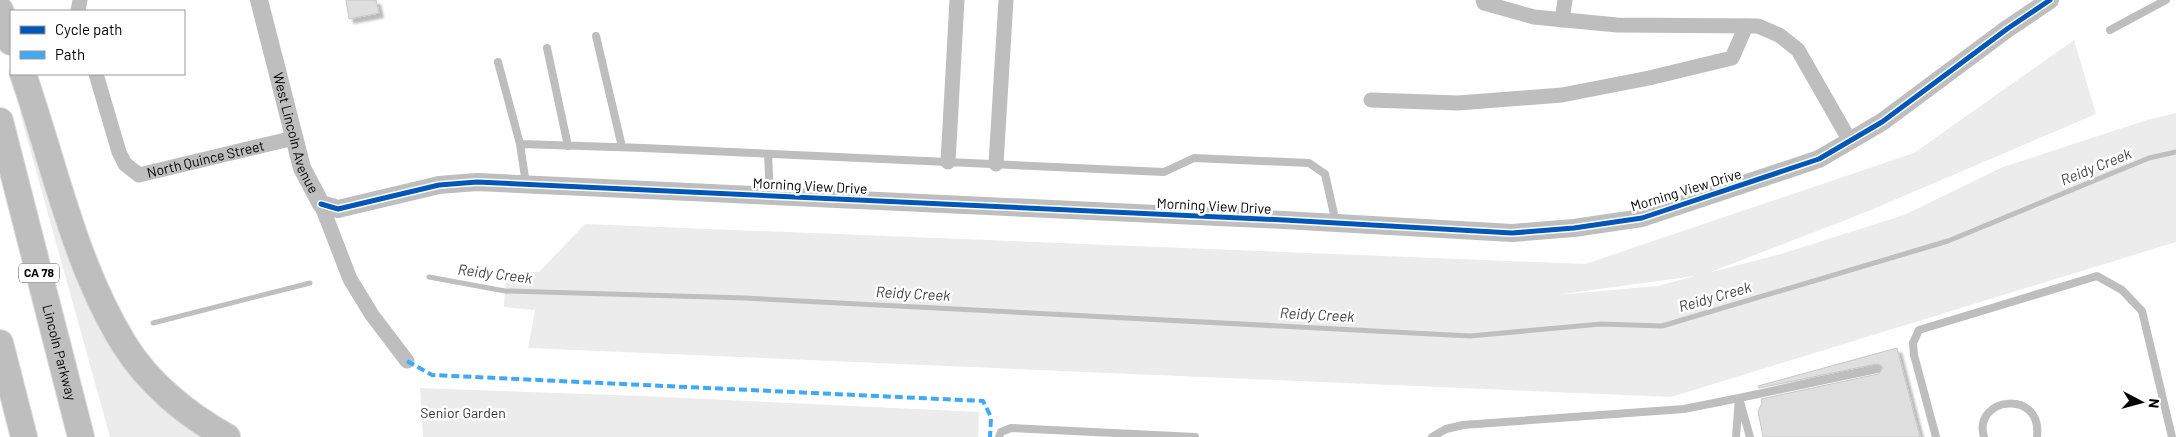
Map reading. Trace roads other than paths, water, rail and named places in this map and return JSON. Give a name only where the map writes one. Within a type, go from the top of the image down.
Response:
[{"type":"highway","points":[[0,10],[10,39]]},
{"type":"highway","points":[[23,75],[89,275],[124,345],[162,391],[227,437]]},
{"type":"highway","name":"Lincoln Parkway","points":[[0,121],[81,437]]},
{"type":"highway","points":[[0,343],[24,437]]},
{"type":"street","name":"West Lincoln Avenue","points":[[259,0],[302,168],[321,204],[350,279],[372,315],[407,361]]},
{"type":"street","points":[[948,162],[957,0]]},
{"type":"street","points":[[996,164],[1006,0]]},
{"type":"street","points":[[1483,0],[1484,3],[1534,17],[1562,20],[1617,25],[1758,26],[1779,36],[1798,50],[1850,141]]},
{"type":"street","points":[[1562,20],[1565,0]]},
{"type":"street","name":"Morning View Drive","points":[[321,204],[338,209],[439,185],[477,182],[1512,233],[1574,228],[1642,218],[1819,159],[1882,122],[2007,29],[2050,0]]},
{"type":"street","points":[[1371,100],[1458,103],[1581,92],[1732,58],[1746,26]]},
{"type":"street","name":"North Quince Street","points":[[96,75],[119,152],[125,164],[139,176],[294,138]]},
{"type":"lane","points":[[2110,30],[2166,0]]},
{"type":"lane","points":[[596,36],[622,147]]},
{"type":"lane","points":[[547,48],[568,146]]},
{"type":"lane","points":[[498,62],[520,144],[526,184]]},
{"type":"lane","points":[[520,144],[1164,172],[1194,158],[1309,163],[1325,174],[1336,223]]},
{"type":"lane","points":[[768,154],[770,196]]},
{"type":"lane","points":[[1936,437],[1914,355],[1913,343],[1920,330],[2097,276],[2122,290],[2142,311],[2172,437]]},
{"type":"lane","points":[[1432,437],[1446,429],[1463,425],[1684,409],[1877,369]]},
{"type":"lane","points":[[1736,437],[1740,398]]},
{"type":"lane","points":[[1740,398],[1750,437]]},
{"type":"lane","points":[[1984,437],[1983,425],[1986,417],[1992,410],[2007,403],[2024,406],[2030,412],[2037,427],[2037,437]]},
{"type":"lane","points":[[999,437],[1000,432],[1011,428],[1195,437]]},
{"type":"waterway","name":"Reidy Creek","points":[[429,277],[505,291],[745,298],[1470,336],[1601,324],[1662,326],[1948,241],[2149,158],[2176,152]]},
{"type":"waterway","name":"Reidy Creek","points":[[153,323],[310,283]]},
{"type":"park label","name":"Senior Garden","points":[[463,413]]}]
